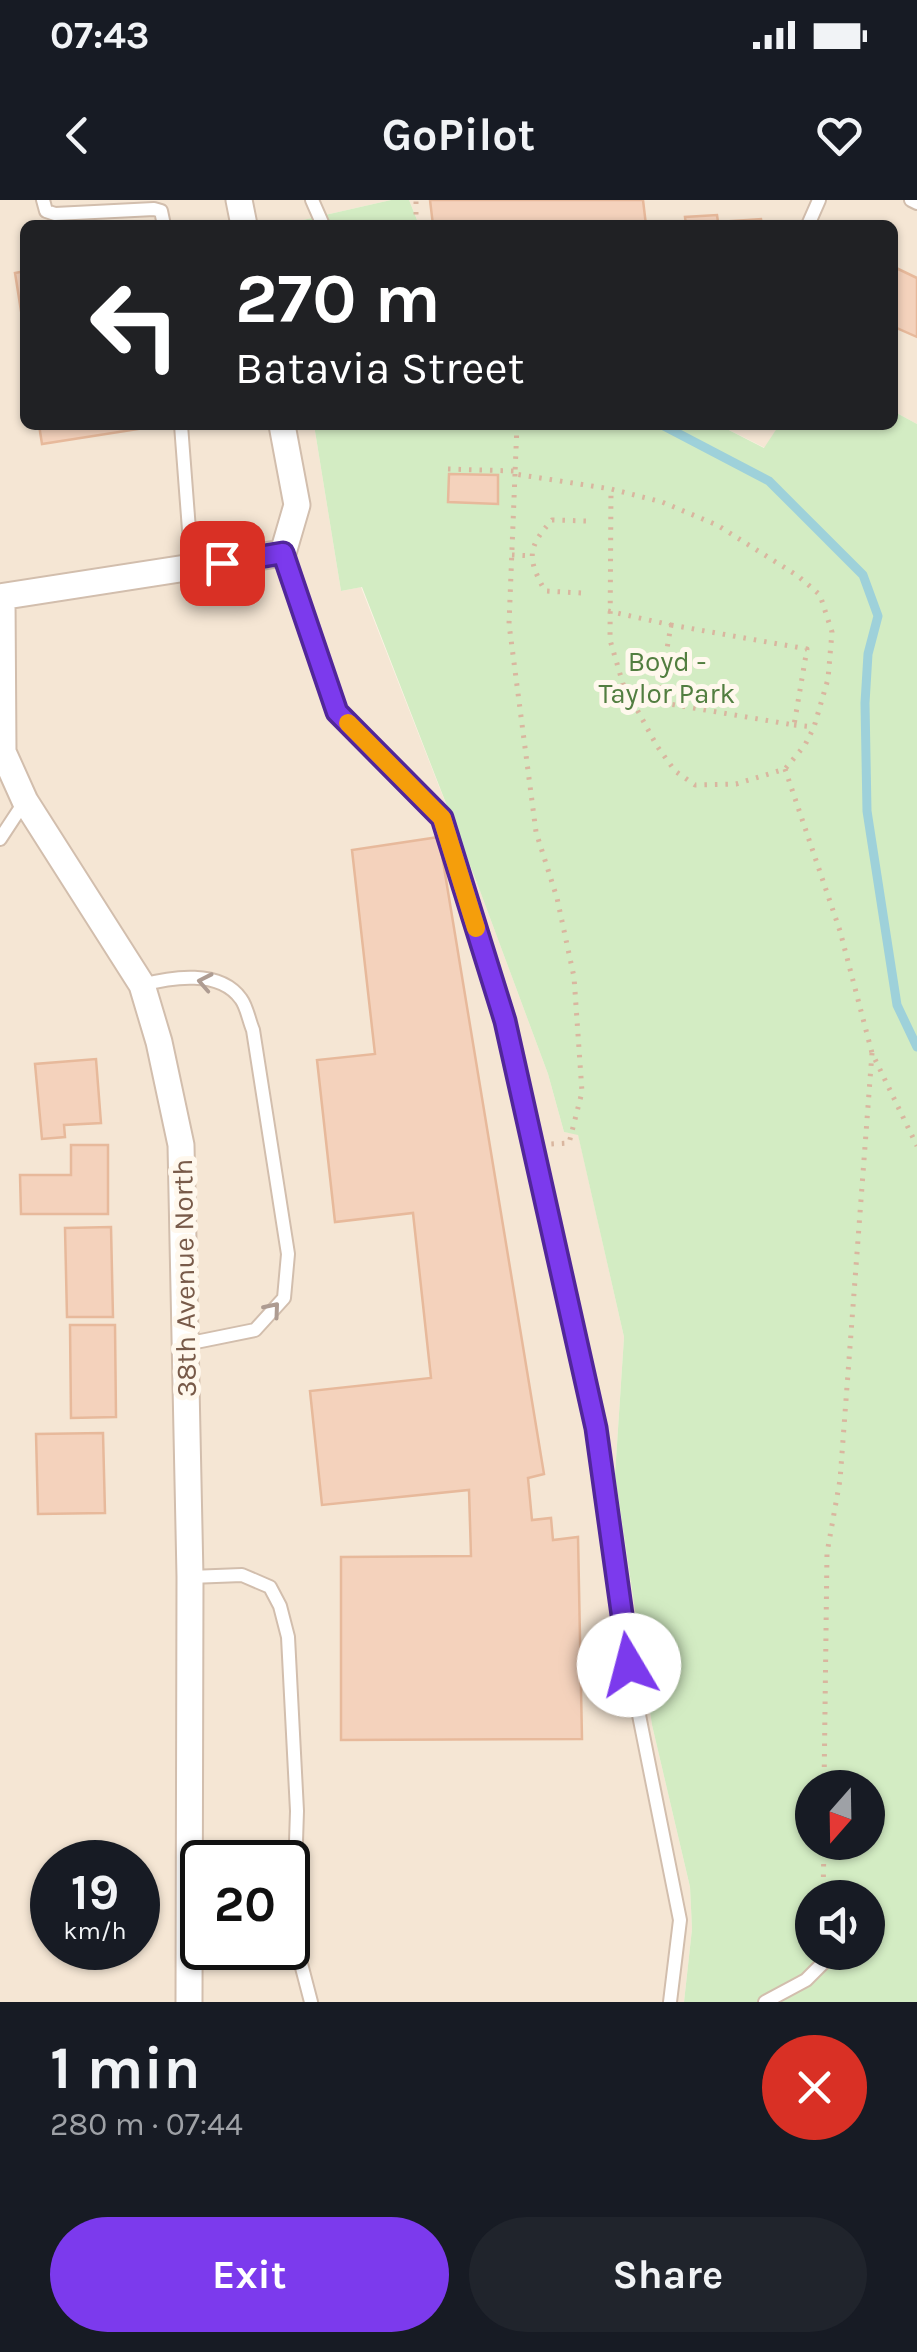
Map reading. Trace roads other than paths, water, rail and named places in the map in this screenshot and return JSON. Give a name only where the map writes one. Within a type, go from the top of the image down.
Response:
[{"type":"street","points":[[1,598],[283,553],[297,505],[283,430]]},
{"type":"street","name":"38th Avenue North","points":[[1,598],[3,752],[25,801],[142,985],[159,1042],[181,1145],[190,1577],[189,2002]]},
{"type":"lane","points":[[43,200],[46,211],[55,214],[154,209],[161,211],[163,220]]},
{"type":"lane","points":[[181,430],[192,568]]},
{"type":"lane","points":[[283,553],[337,712],[442,818],[505,1021],[596,1428],[629,1665],[680,1920],[670,2002]]},
{"type":"lane","points":[[2,831],[25,801]]},
{"type":"lane","points":[[142,985],[170,977],[215,980],[240,998],[252,1030],[288,1254],[284,1298],[254,1330],[186,1344]]},
{"type":"lane","points":[[190,1577],[242,1574],[270,1587],[280,1606],[288,1637],[298,1811],[293,1933],[311,2002]]},
{"type":"lane","points":[[765,2002],[806,1980],[816,1970]]},
{"type":"waterway","points":[[672,430],[769,481],[863,575],[878,616],[868,654],[865,703],[867,811],[897,1005],[917,1047]]},
{"type":"park label","name":"Boyd - Taylor Park","points":[[667,677]]}]
